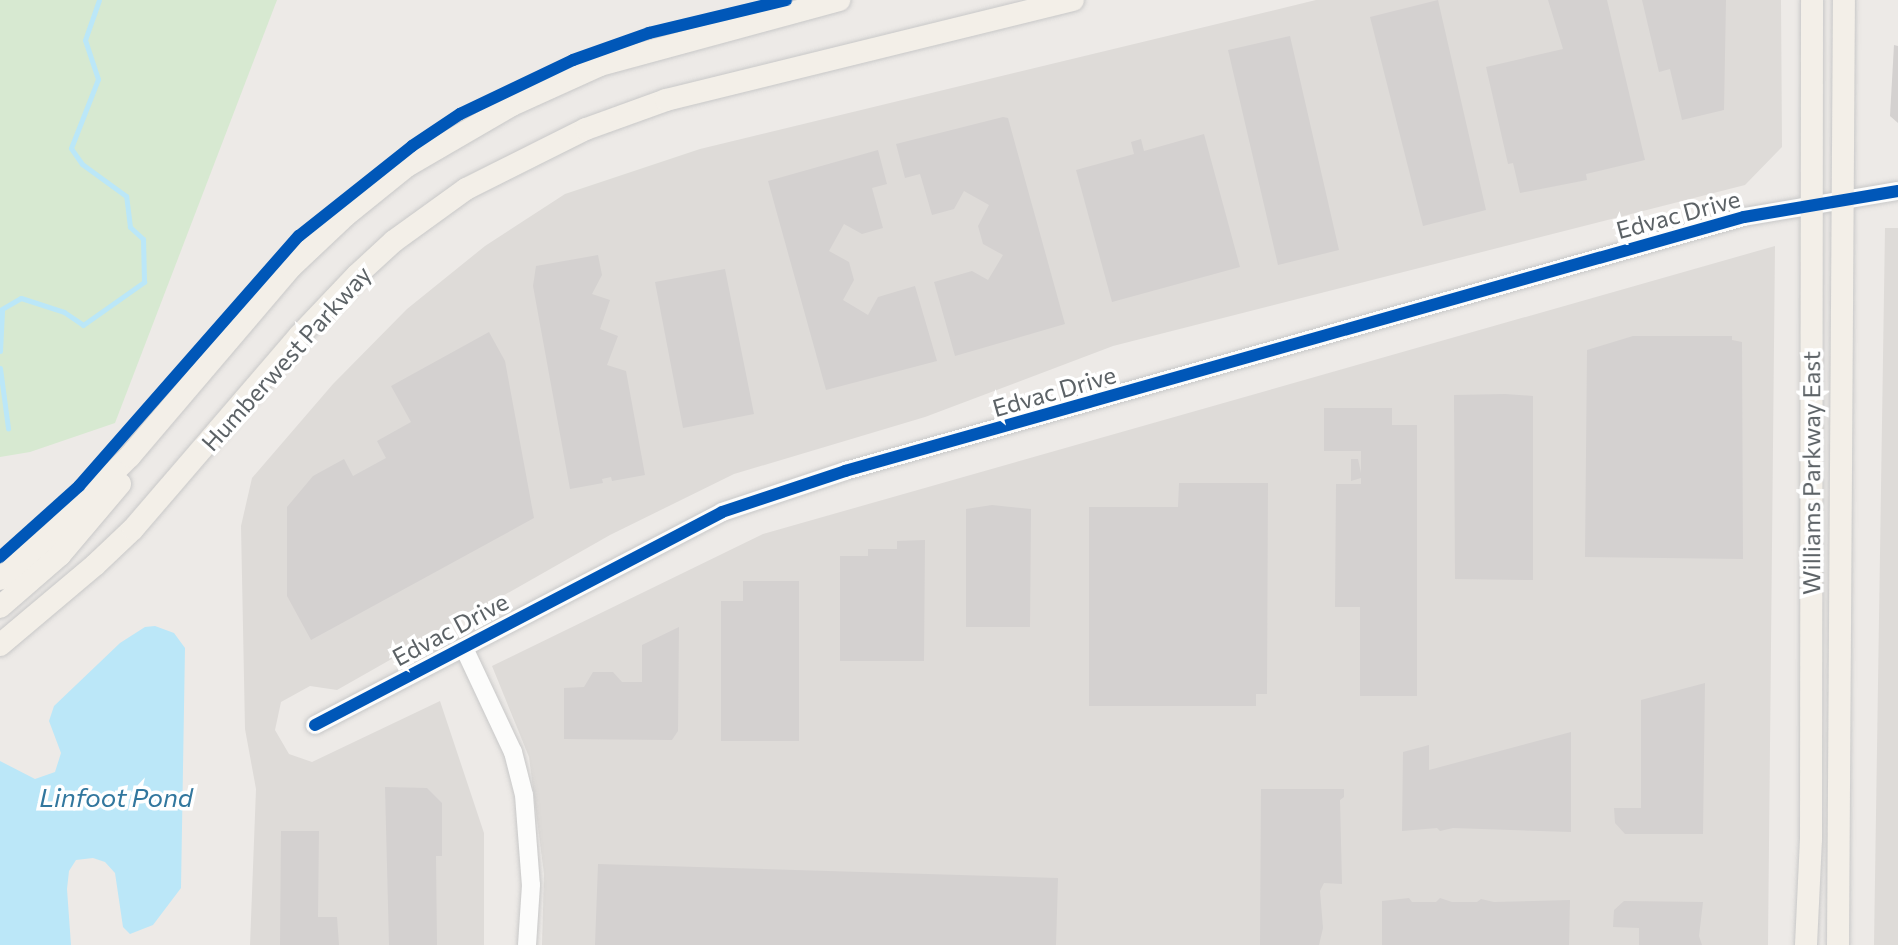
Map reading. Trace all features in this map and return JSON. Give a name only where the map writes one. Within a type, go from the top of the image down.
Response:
[{"type":"main road","points":[[0,579],[108,480],[262,299],[317,241],[407,166],[512,105],[600,65],[839,0]]},
{"type":"main road","name":"Humberwest Parkway","points":[[0,645],[85,575],[133,529],[299,336],[357,275],[394,241],[466,189],[586,129],[666,100],[1073,0]]},
{"type":"main road","name":"Williams Parkway East","points":[[1806,945],[1811,839],[1812,0]]},
{"type":"main road","name":"Williams Parkway East","points":[[1838,945],[1844,0]]},
{"type":"main road","points":[[0,607],[60,555],[111,497],[211,361]]},
{"type":"street","name":"Edvac Drive","points":[[315,725],[722,512],[845,471],[1744,217],[1898,191]]},
{"type":"street","points":[[464,648],[513,752],[524,795],[531,885],[527,945]]},
{"type":"shaded area","points":[[1316,0],[1781,0],[1782,147],[1745,185],[1113,346],[925,417],[734,474],[610,535],[337,690],[310,686],[281,702],[275,730],[289,754],[312,762],[440,701],[484,833],[484,945],[250,945],[256,789],[245,729],[241,526],[252,478],[333,384],[407,309],[485,246],[565,194],[700,149]]},
{"type":"shaded area","points":[[1885,228],[1898,228],[1898,945],[1874,945]]},
{"type":"shaded area","points":[[1775,246],[1768,945],[542,945],[544,874],[529,757],[492,666],[763,534]]},
{"type":"green space","points":[[0,0],[277,0],[115,423],[30,452],[0,457]]},
{"type":"water","name":"Linfoot Pond","points":[[155,626],[174,633],[185,648],[181,888],[153,925],[130,934],[123,927],[115,873],[105,862],[93,858],[76,860],[69,871],[67,889],[71,945],[0,945],[0,761],[35,779],[55,772],[61,753],[49,721],[54,706],[120,643],[145,627]]},
{"type":"building","points":[[1438,0],[1486,210],[1423,226],[1370,17]]},
{"type":"building","points":[[1548,0],[1607,0],[1645,160],[1586,174],[1587,180],[1520,193],[1513,163],[1508,164],[1486,67],[1563,49]]},
{"type":"building","points":[[1642,0],[1726,0],[1724,110],[1682,120],[1670,69],[1659,72]]},
{"type":"building","points":[[1290,36],[1339,250],[1278,265],[1228,50]]},
{"type":"building","points":[[1894,45],[1898,46],[1898,123],[1890,116]]},
{"type":"building","points":[[1008,118],[1065,324],[955,356],[934,282],[972,271],[988,280],[1003,255],[983,244],[978,226],[989,205],[964,191],[954,209],[932,215],[920,174],[905,178],[896,144]]},
{"type":"building","points":[[1204,134],[1240,267],[1112,302],[1076,170],[1134,154],[1131,142],[1141,139],[1144,151]]},
{"type":"building","points":[[878,150],[887,184],[872,188],[883,228],[862,234],[844,224],[829,251],[849,262],[854,280],[843,300],[868,315],[878,297],[915,286],[937,361],[826,390],[768,181]]},
{"type":"building","points":[[598,255],[602,275],[592,294],[610,300],[600,329],[618,336],[607,365],[626,371],[645,475],[612,481],[611,477],[602,479],[603,483],[570,489],[533,286],[536,266]]},
{"type":"building","points":[[725,269],[754,414],[683,428],[655,282]]},
{"type":"building","points":[[489,332],[505,361],[534,518],[311,640],[287,596],[287,507],[313,476],[344,459],[353,476],[386,458],[377,441],[411,422],[391,386]]},
{"type":"building","points":[[1633,336],[1732,336],[1732,340],[1742,342],[1743,559],[1585,557],[1587,350]]},
{"type":"building","points":[[1454,395],[1533,396],[1533,580],[1455,579]]},
{"type":"building","points":[[1324,408],[1392,408],[1392,425],[1417,425],[1417,696],[1360,696],[1360,607],[1335,607],[1336,484],[1361,484],[1361,478],[1351,481],[1351,459],[1358,459],[1361,473],[1361,451],[1324,451]]},
{"type":"building","points":[[1179,483],[1268,483],[1267,694],[1256,694],[1256,706],[1089,706],[1089,507],[1178,507]]},
{"type":"building","points":[[992,505],[1031,509],[1030,627],[966,627],[966,509]]},
{"type":"building","points":[[925,540],[924,661],[840,661],[840,556],[868,556],[868,549],[897,549],[897,541]]},
{"type":"building","points":[[743,581],[799,581],[799,741],[721,741],[721,601],[743,601]]},
{"type":"building","points":[[679,627],[678,731],[672,740],[564,739],[564,688],[584,687],[593,672],[613,672],[622,682],[642,682],[642,645]]},
{"type":"building","points":[[1705,683],[1703,834],[1625,834],[1615,823],[1614,808],[1641,808],[1641,700]]},
{"type":"building","points":[[1571,732],[1571,832],[1453,828],[1402,831],[1403,752],[1429,745],[1429,770]]},
{"type":"building","points":[[385,787],[427,788],[442,803],[442,856],[436,856],[437,945],[389,945]]},
{"type":"building","points":[[1261,789],[1344,789],[1344,797],[1340,800],[1342,884],[1324,883],[1320,891],[1323,928],[1319,945],[1260,945]]},
{"type":"building","points":[[281,831],[319,831],[318,917],[337,917],[339,945],[280,945]]},
{"type":"building","points":[[598,864],[1058,878],[1056,945],[595,945]]},
{"type":"building","points":[[1409,898],[1412,902],[1436,902],[1440,898],[1452,902],[1477,902],[1481,899],[1494,902],[1570,900],[1569,945],[1382,945],[1382,901]]},
{"type":"building","points":[[1624,901],[1703,902],[1699,936],[1702,945],[1639,945],[1639,928],[1613,927],[1614,910]]},
{"type":"waterway","points":[[0,310],[21,298],[64,312],[83,325],[144,282],[143,239],[130,227],[126,196],[82,164],[71,148],[98,79],[85,40],[99,0]]},
{"type":"waterway","points":[[0,351],[2,311]]},
{"type":"waterway","points":[[0,368],[8,428]]},
{"type":"cycle path","points":[[0,557],[79,486],[299,236],[412,146],[460,114],[573,60],[649,33],[786,0]]},
{"type":"cycle path","points":[[315,725],[722,512],[845,471],[1744,217],[1898,191]]}]
